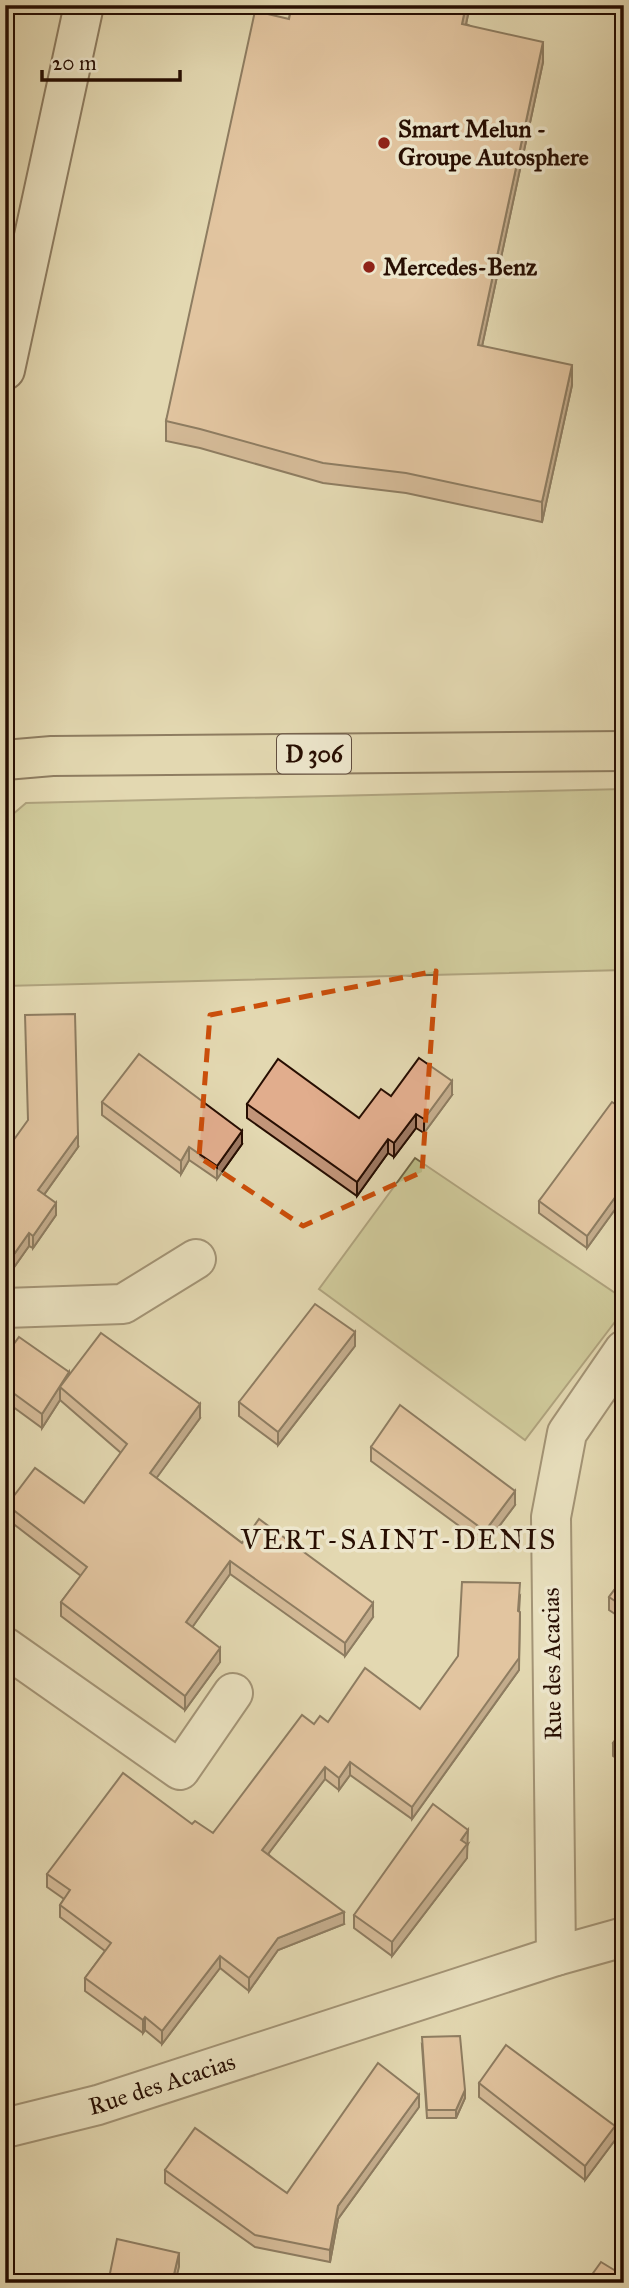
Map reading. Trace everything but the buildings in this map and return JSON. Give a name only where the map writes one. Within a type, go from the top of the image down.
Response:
[{"type":"main road","name":"D 306","points":[[5,760],[52,756],[624,751]]},
{"type":"street","points":[[5,370],[84,5]]},
{"type":"street","points":[[5,1308],[123,1304],[196,1259]]},
{"type":"street","name":"Rue des Acacias","points":[[555,1956],[551,1517],[567,1433],[619,1369]]},
{"type":"street","points":[[5,1647],[180,1770],[233,1693]]},
{"type":"street","name":"Rue des Acacias","points":[[5,2128],[98,2105],[555,1956],[624,1937]]},
{"type":"highlighted area","points":[[436,971],[422,1172],[303,1226],[199,1157],[210,1015]]},
{"type":"green space","points":[[624,789],[624,970],[5,986],[5,821],[26,803]]},
{"type":"green space","points":[[415,1158],[624,1299],[624,1310],[525,1440],[319,1289]]},
{"type":"place","name":"Smart Melun - Groupe Autosphere","points":[[384,143]]},
{"type":"place","name":"Mercedes-Benz","points":[[369,267]]},
{"type":"district","name":"VERT-SAINT-DENIS","points":[[399,1539]]}]
